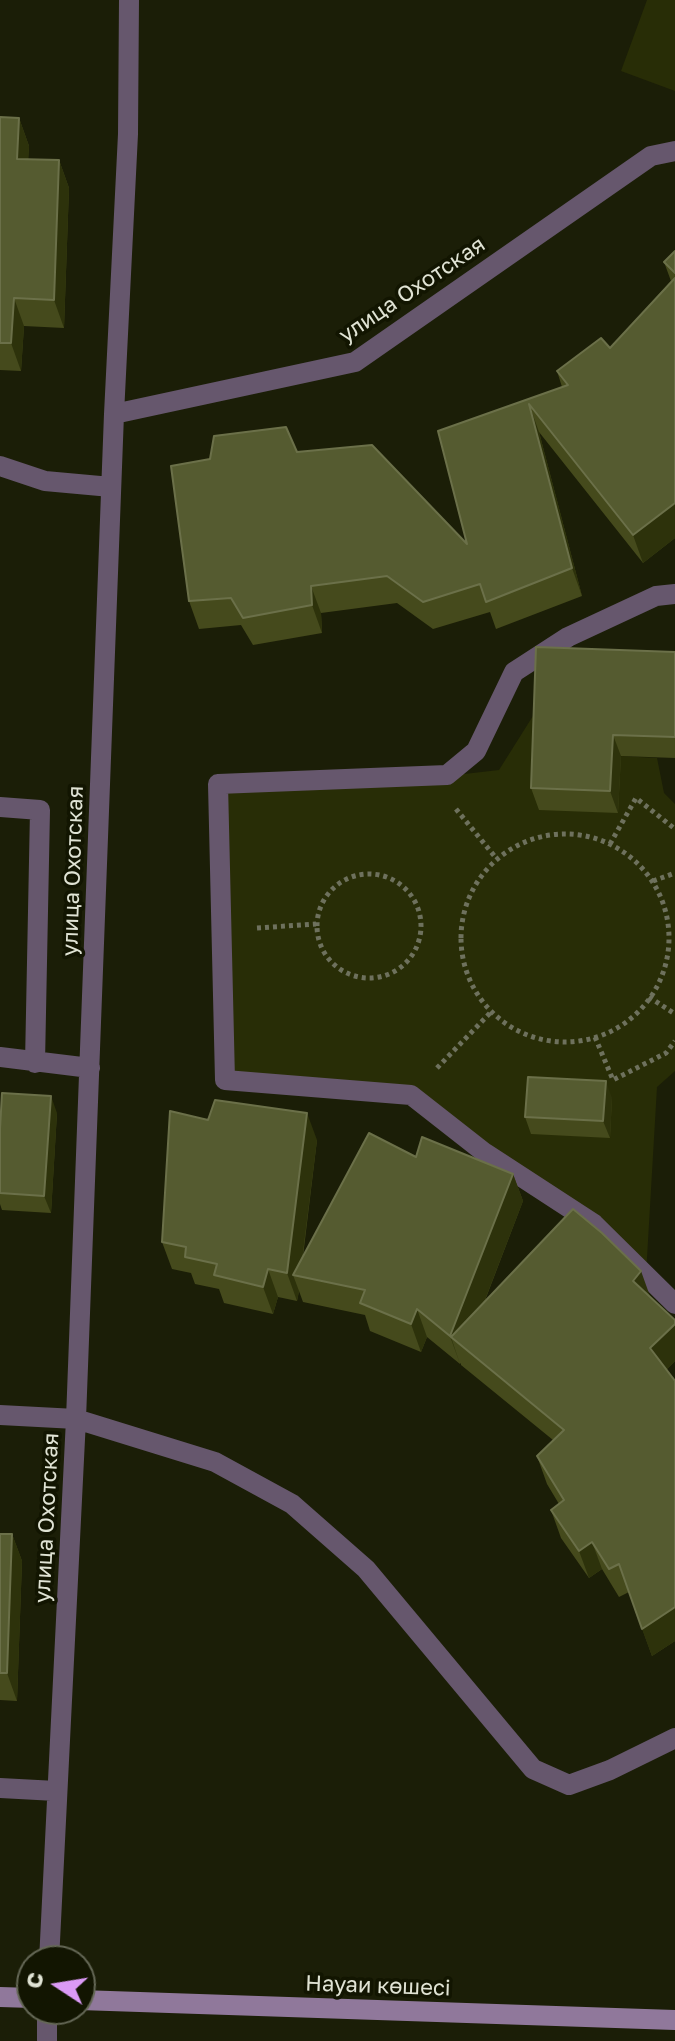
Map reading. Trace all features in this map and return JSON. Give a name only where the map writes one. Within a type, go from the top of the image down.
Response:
[{"type":"street","name":"Науаи көшесі","points":[[96,2001],[675,2020]]},
{"type":"lane","points":[[114,414],[128,134],[129,0]]},
{"type":"lane","name":"улица Охотская","points":[[50,1945],[76,1419],[114,414],[355,362],[651,156],[675,151]]},
{"type":"lane","points":[[0,466],[45,481],[111,487]]},
{"type":"lane","points":[[675,594],[656,596],[568,637],[514,672],[476,751],[447,775],[218,784],[225,1080],[411,1095],[485,1153],[594,1224],[675,1304]]},
{"type":"lane","points":[[0,807],[40,810],[35,1063]]},
{"type":"lane","points":[[0,1057],[90,1068]]},
{"type":"lane","points":[[0,1415],[76,1419],[215,1462],[292,1504],[366,1569],[533,1769],[569,1785],[610,1770],[675,1738]]},
{"type":"lane","points":[[0,1788],[56,1791]]},
{"type":"path","points":[[430,778],[496,858]]},
{"type":"path","points":[[610,844],[636,798],[675,829]]},
{"type":"path","points":[[562,833],[597,838],[629,855],[653,881],[667,914],[669,951],[659,983],[640,1010],[614,1030],[583,1042],[549,1042],[517,1032],[491,1012],[471,986],[461,953],[461,920],[474,886],[496,858],[526,839],[562,833]]},
{"type":"path","points":[[372,873],[403,885],[420,913],[422,931],[406,963],[392,974],[375,979],[356,978],[340,971],[326,958],[318,942],[316,924],[319,908],[327,893],[339,882],[355,875],[372,873]]},
{"type":"path","points":[[653,881],[675,873]]},
{"type":"path","points":[[221,930],[316,924]]},
{"type":"path","points":[[649,997],[675,1014]]},
{"type":"path","points":[[411,1095],[491,1012]]},
{"type":"path","points":[[595,1037],[613,1080],[666,1053],[675,1041]]},
{"type":"green space","points":[[647,0],[675,0],[675,91],[621,71]]},
{"type":"green space","points":[[543,700],[621,756],[657,758],[664,793],[675,804],[675,1071],[657,1087],[646,1275],[411,1095],[225,1080],[218,784],[430,778],[499,770]]},
{"type":"building","points":[[0,117],[19,118],[17,159],[59,160],[54,300],[14,298],[11,343],[0,343]]},
{"type":"building","points":[[675,251],[675,273],[664,262]]},
{"type":"building","points":[[675,278],[675,503],[633,535],[529,404],[572,568],[486,602],[480,584],[423,602],[387,576],[311,586],[312,605],[243,618],[231,598],[189,601],[171,466],[210,459],[214,436],[286,427],[297,452],[372,445],[467,544],[438,431],[568,385],[557,371],[601,338],[610,348]]},
{"type":"building","points":[[536,647],[675,652],[675,737],[613,735],[610,791],[531,788]]},
{"type":"building","points":[[528,1077],[606,1081],[603,1121],[525,1117]]},
{"type":"building","points":[[2,1093],[51,1096],[44,1196],[0,1193]]},
{"type":"building","points":[[215,1100],[307,1113],[287,1273],[268,1269],[263,1287],[214,1275],[217,1264],[185,1257],[186,1247],[162,1242],[170,1111],[208,1120]]},
{"type":"building","points":[[369,1133],[416,1157],[422,1137],[513,1174],[450,1336],[417,1309],[411,1324],[360,1303],[365,1290],[293,1275]]},
{"type":"building","points":[[573,1209],[641,1271],[633,1281],[675,1320],[675,1324],[650,1348],[675,1381],[675,1607],[642,1629],[619,1564],[609,1569],[592,1542],[579,1551],[551,1510],[564,1500],[537,1456],[564,1430],[451,1337]]},
{"type":"building","points":[[0,1534],[12,1534],[7,1673],[0,1673]]}]
